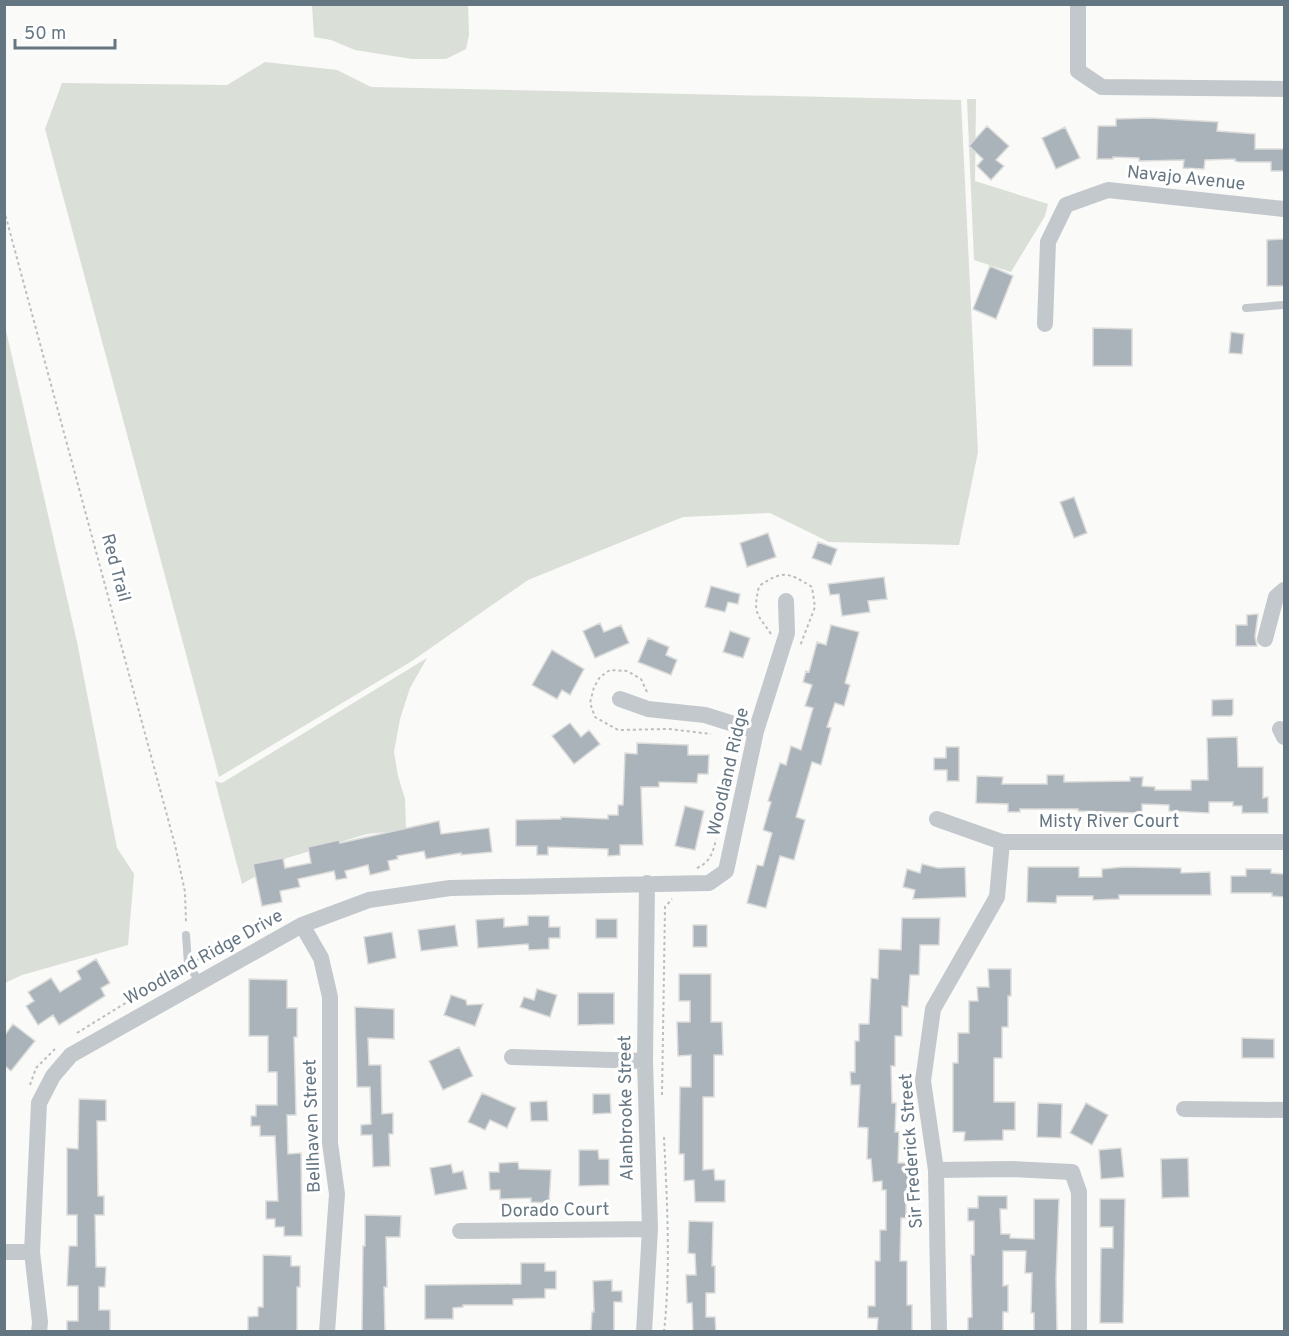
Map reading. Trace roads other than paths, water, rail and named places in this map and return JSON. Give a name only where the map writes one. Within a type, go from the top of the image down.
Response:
[{"type":"street","points":[[1078,4],[1078,71],[1102,87],[1284,89]]},
{"type":"street","name":"Navajo Avenue","points":[[1044,324],[1048,242],[1066,205],[1108,190],[1284,209]]},
{"type":"street","points":[[1265,639],[1276,597],[1284,590]]},
{"type":"street","name":"Woodland Ridge","points":[[647,883],[709,883],[726,871],[756,731],[787,633],[786,602]]},
{"type":"street","points":[[620,699],[648,709],[705,715],[756,731]]},
{"type":"street","name":"Misty River Court","points":[[937,819],[1002,842],[1284,842]]},
{"type":"street","name":"Sir Frederick Street","points":[[939,1332],[936,1170],[923,1081],[933,1009],[997,897],[1002,842]]},
{"type":"street","name":"Woodland Ridge Drive","points":[[39,1332],[40,1322],[32,1252],[39,1103],[53,1076],[71,1055],[302,925],[369,900],[450,888],[647,883]]},
{"type":"street","name":"Alanbrooke Street","points":[[644,1332],[650,1229],[645,1061],[647,883]]},
{"type":"street","name":"Bellhaven Street","points":[[302,925],[321,958],[330,997],[330,1143],[337,1194],[327,1332]]},
{"type":"street","points":[[512,1056],[645,1061]]},
{"type":"street","points":[[1184,1109],[1284,1110]]},
{"type":"street","points":[[936,1170],[1012,1169],[1072,1172],[1079,1192],[1079,1332]]},
{"type":"street","name":"Dorado Court","points":[[460,1231],[650,1229]]},
{"type":"street","points":[[4,1252],[32,1252]]},
{"type":"lane","points":[[1246,308],[1284,305]]},
{"type":"lane","points":[[186,935],[188,964],[200,983]]}]
